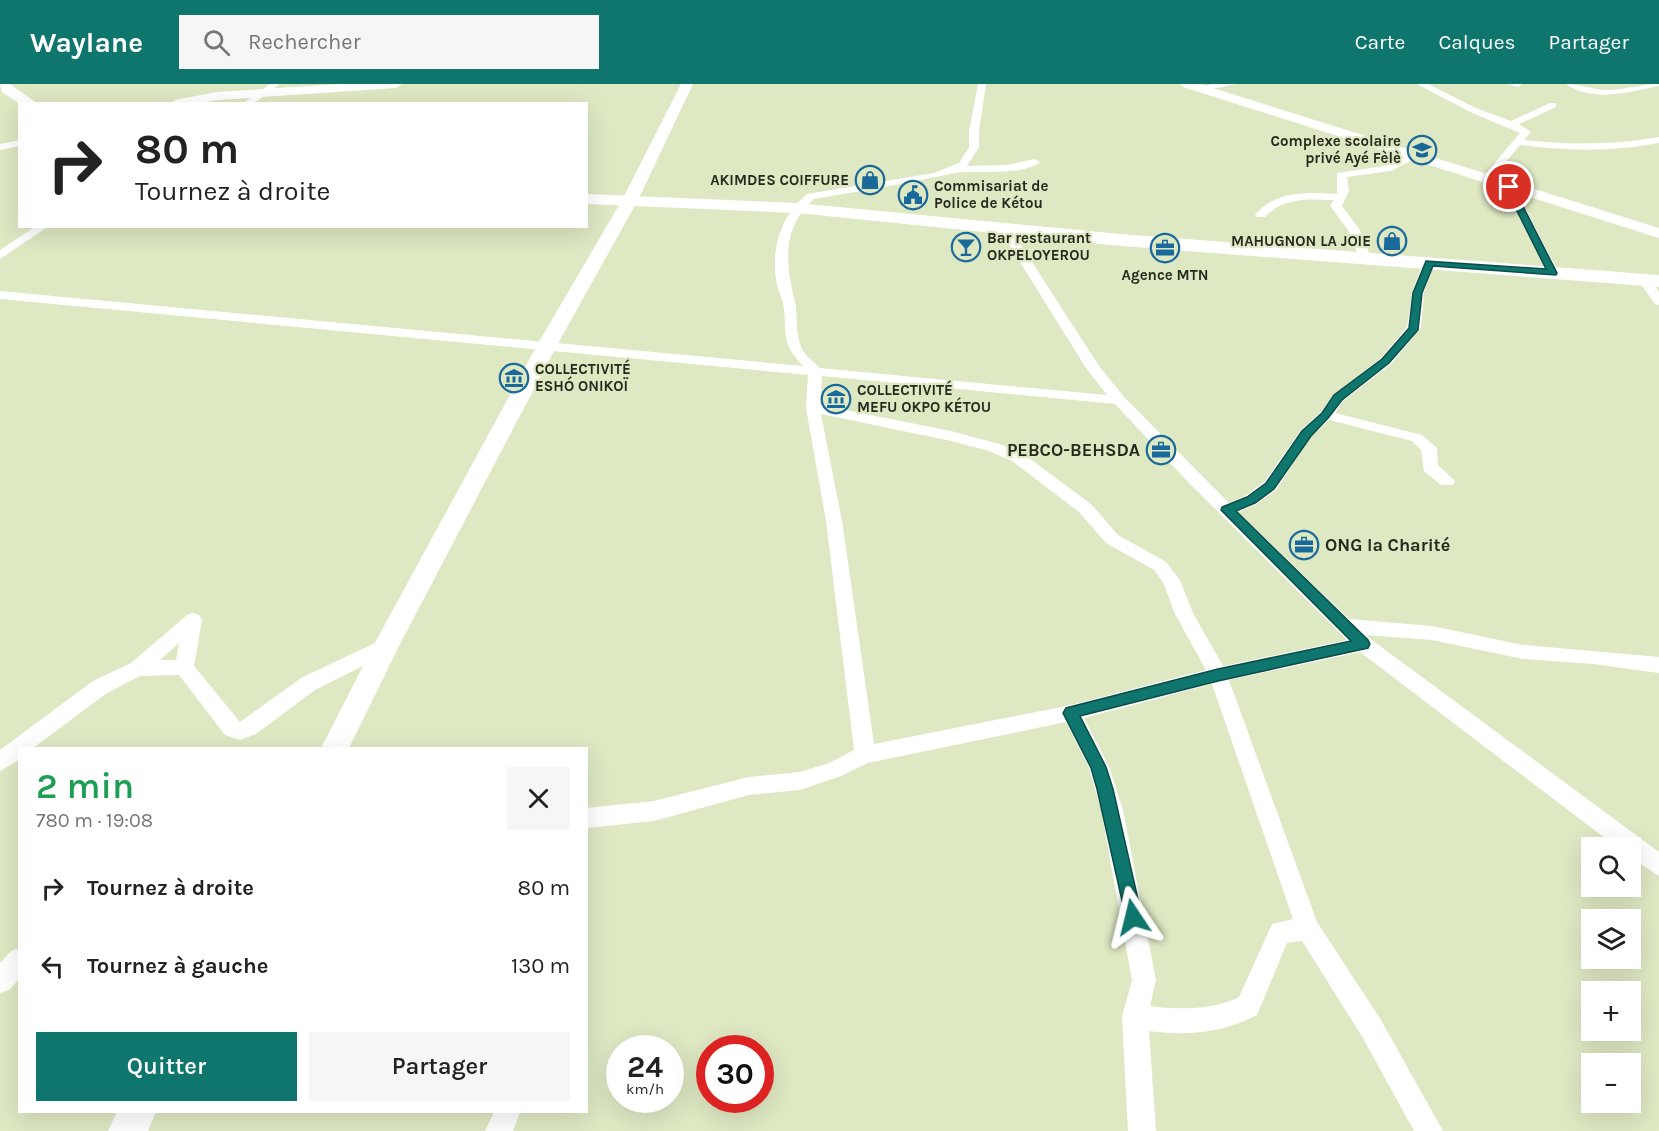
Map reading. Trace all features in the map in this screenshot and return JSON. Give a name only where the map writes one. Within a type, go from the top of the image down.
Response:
[{"type":"main road","points":[[3,87],[28,102]]},
{"type":"main road","points":[[588,199],[797,208],[1006,230],[1652,280]]},
{"type":"street","points":[[249,102],[276,84]]},
{"type":"street","points":[[186,102],[217,96],[396,84]]},
{"type":"street","points":[[336,747],[386,646],[546,347],[630,200],[687,84]]},
{"type":"street","points":[[955,170],[963,165],[974,147],[974,131],[982,84]]},
{"type":"street","points":[[1195,86],[1232,84]]},
{"type":"street","points":[[1421,84],[1473,110],[1526,132],[1486,179]]},
{"type":"street","points":[[1511,84],[1518,84]]},
{"type":"street","points":[[1570,84],[1604,93],[1634,86],[1658,84]]},
{"type":"street","points":[[1195,86],[1659,233]]},
{"type":"street","points":[[1634,86],[1659,94]]},
{"type":"street","points":[[1511,124],[1553,105]]},
{"type":"street","points":[[1518,142],[1566,148],[1637,144],[1659,140]]},
{"type":"street","points":[[0,147],[18,143]]},
{"type":"street","points":[[1365,258],[1354,230],[1336,206],[1344,191],[1341,175],[1387,169],[1412,156]]},
{"type":"street","points":[[866,755],[834,521],[813,408],[815,371],[795,350],[790,328],[789,303],[783,284],[784,234],[797,208],[811,196],[883,185],[955,170],[1007,168],[1035,162]]},
{"type":"street","points":[[1509,187],[1553,273]]},
{"type":"street","points":[[1261,215],[1273,202],[1288,198],[1339,197]]},
{"type":"street","points":[[0,255],[41,228]]},
{"type":"street","points":[[1006,230],[1094,368],[1119,399],[1227,510],[1363,644],[1659,865]]},
{"type":"street","points":[[1227,510],[1251,500],[1270,486],[1306,433],[1326,415],[1338,398],[1386,361],[1414,328],[1418,293],[1430,262]]},
{"type":"street","points":[[1652,280],[1659,301]]},
{"type":"street","points":[[0,295],[1119,399]]},
{"type":"street","points":[[787,369],[795,350]]},
{"type":"street","points":[[813,408],[994,447],[1017,458],[1085,508],[1112,539],[1160,566],[1171,580],[1184,614],[1218,675],[1308,929],[1372,1029],[1429,1131]]},
{"type":"street","points":[[1326,415],[1417,438],[1429,448],[1431,468],[1447,481]]},
{"type":"street","points":[[20,747],[100,687],[138,668],[193,620],[184,667],[232,729],[240,731],[249,729],[308,684],[386,646]]},
{"type":"street","points":[[1346,626],[1432,633],[1546,655],[1659,665]]},
{"type":"street","points":[[588,818],[654,811],[749,786],[800,781],[834,770],[866,755],[1071,713],[1218,675],[1363,644]]},
{"type":"street","points":[[138,668],[184,667]]},
{"type":"street","points":[[1071,713],[1098,767],[1112,810],[1144,980],[1141,1000],[1135,1017],[1142,1131]]},
{"type":"street","points":[[0,762],[18,748]]},
{"type":"street","points":[[1135,1017],[1168,1021],[1231,1015],[1248,1006],[1280,932],[1308,929]]},
{"type":"street","points":[[0,981],[18,962]]},
{"type":"street","points":[[127,1131],[136,1113]]},
{"type":"street","points":[[499,1131],[507,1113]]},
{"type":"place","name":"Complexe scolaire privé Ayé Fèlè","points":[[1422,150]]},
{"type":"place","name":"AKIMDES COIFFURE","points":[[870,180]]},
{"type":"place","name":"Commisariat de Police de Kétou","points":[[913,195]]},
{"type":"place","name":"MAHUGNON LA JOIE","points":[[1392,241]]},
{"type":"place","name":"Bar restaurant OKPELOYEROU","points":[[966,247]]},
{"type":"place","name":"Agence MTN","points":[[1165,248]]},
{"type":"place","name":"COLLECTIVITÉ ESHÓ ONIKOÏ","points":[[514,378]]},
{"type":"place","name":"COLLECTIVITÉ MEFU OKPO KÉTOU","points":[[836,399]]},
{"type":"place","name":"PEBCO-BEHSDA","points":[[1161,450]]},
{"type":"place","name":"ONG la Charité","points":[[1304,545]]},
{"type":"route","points":[[1133,917],[1112,810],[1098,767],[1071,713],[1218,675],[1363,644],[1227,510],[1251,500],[1270,486],[1306,433],[1326,415],[1338,398],[1386,361],[1414,328],[1418,293],[1430,262],[1553,273],[1509,187]]}]
